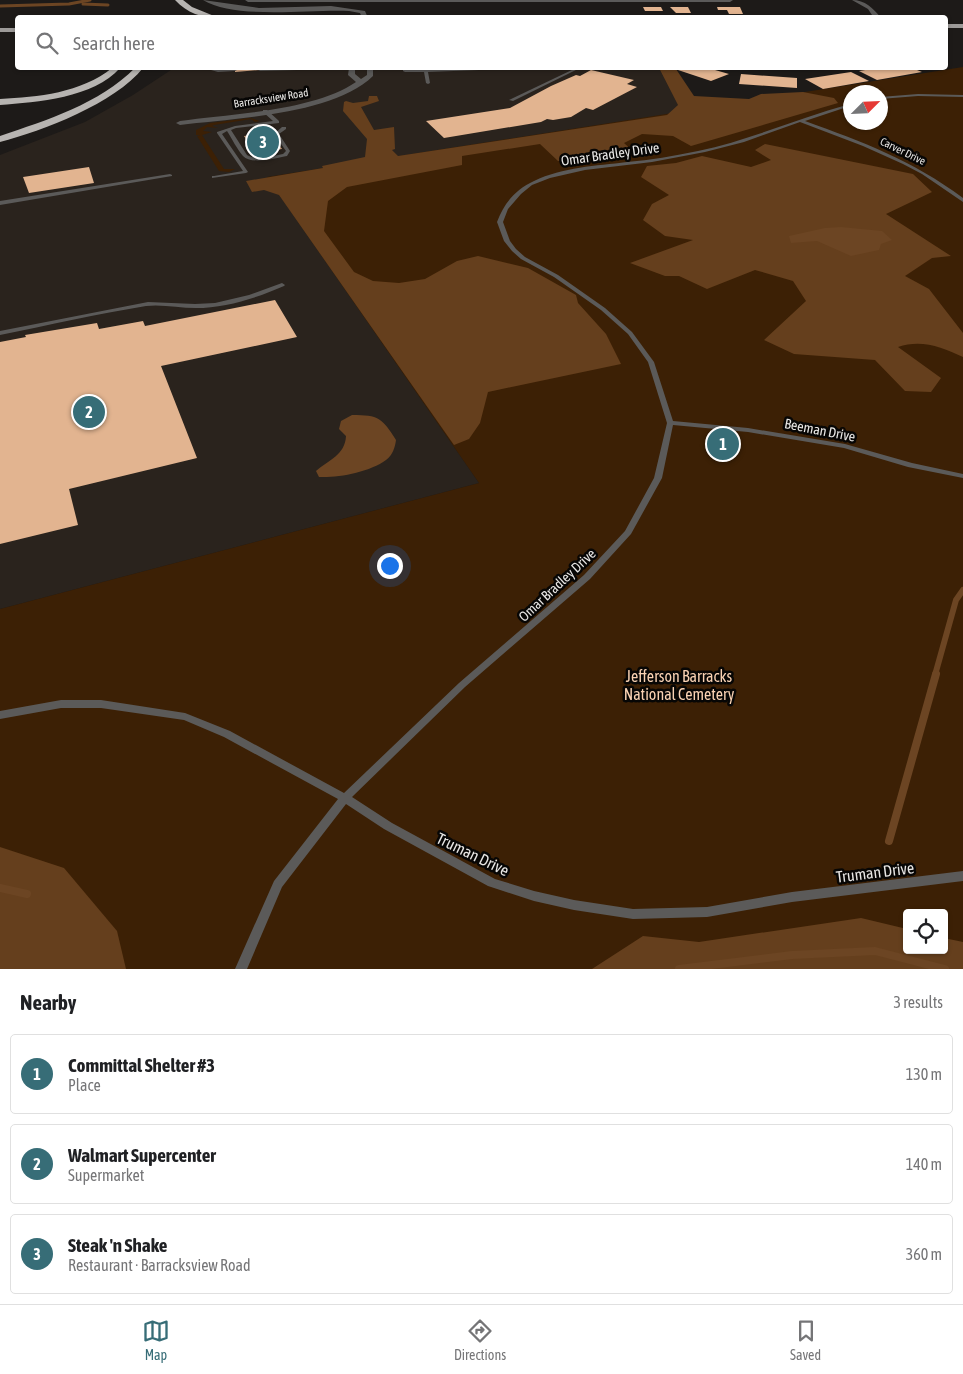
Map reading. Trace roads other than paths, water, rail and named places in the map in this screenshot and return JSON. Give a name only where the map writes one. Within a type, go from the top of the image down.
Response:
[{"type":"highway","points":[[179,0],[189,9],[207,15]]},
{"type":"highway","points":[[0,102],[42,97],[75,89],[98,81],[113,70]]},
{"type":"highway","points":[[0,139],[49,121],[92,101],[123,82],[137,70]]},
{"type":"main road","points":[[948,26],[963,26]]},
{"type":"main road","points":[[0,30],[15,30]]},
{"type":"street","points":[[206,0],[226,6],[248,8],[349,9],[362,12],[364,15]]},
{"type":"street","points":[[248,0],[730,0]]},
{"type":"street","points":[[855,0],[870,8],[876,15]]},
{"type":"street","points":[[352,70],[351,75],[360,82]]},
{"type":"street","name":"Barracksview Road","points":[[180,123],[322,101],[351,88],[370,76],[370,70]]},
{"type":"lane","points":[[214,70],[235,70]]},
{"type":"lane","points":[[405,70],[426,70],[428,83]]},
{"type":"lane","points":[[511,100],[574,70]]},
{"type":"lane","points":[[888,97],[918,95],[963,96]]},
{"type":"lane","name":"Omar Bradley Drive","points":[[241,969],[278,884],[344,798],[462,684],[587,577],[628,532],[658,478],[670,423],[651,362],[630,333],[603,309],[556,276],[523,258],[514,250],[503,232],[500,222],[508,202],[524,188],[559,174],[586,168],[652,161],[706,151],[758,136],[843,107]]},
{"type":"lane","points":[[214,177],[246,172],[219,133],[228,129],[277,122],[265,111]]},
{"type":"lane","name":"Carver Drive","points":[[801,121],[904,160],[934,178],[963,200]]},
{"type":"lane","points":[[228,129],[245,156],[257,160],[285,155],[288,151],[276,134],[284,128]]},
{"type":"lane","points":[[0,203],[170,175]]},
{"type":"lane","points":[[0,332],[148,304],[167,303],[202,306],[258,296],[282,285]]},
{"type":"lane","name":"Beeman Drive","points":[[670,423],[748,430],[845,446],[911,465],[963,476]]},
{"type":"lane","name":"Truman Drive","points":[[0,715],[61,704],[101,704],[185,717],[227,734],[344,798],[388,826],[492,883],[534,896],[574,905],[633,914],[707,912],[792,897],[963,876]]},
{"type":"waterway","points":[[0,6],[69,4],[90,0]]},
{"type":"waterway","points":[[83,4],[108,5]]},
{"type":"waterway","points":[[935,675],[956,600],[963,590]]},
{"type":"waterway","points":[[889,841],[936,674]]},
{"type":"waterway","points":[[0,888],[27,894]]},
{"type":"waterway","points":[[679,969],[792,955],[875,951],[945,969]]},
{"type":"place","name":"Steak 'n Shake","points":[[263,142]]},
{"type":"place","name":"Walmart Supercenter","points":[[89,412]]},
{"type":"place","name":"Committal Shelter #3","points":[[723,444]]},
{"type":"park label","name":"Jefferson Barracks National Cemetery","points":[[679,685]]}]
